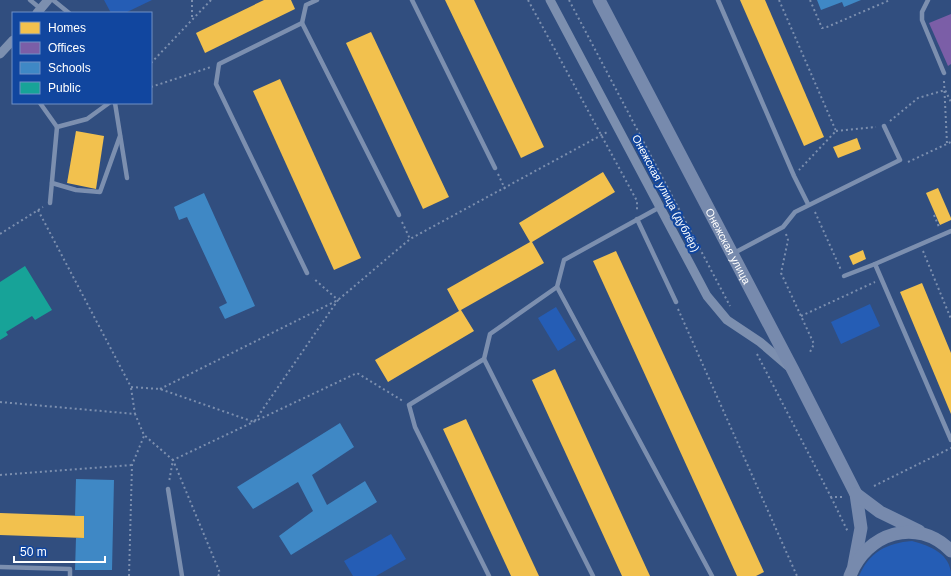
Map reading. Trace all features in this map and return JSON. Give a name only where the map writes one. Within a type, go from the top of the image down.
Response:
[{"type":"main road","name":"Онежская улица","points":[[599,0],[793,370],[850,496],[861,528],[851,573]]},
{"type":"main road","name":"Онежская улица","points":[[850,496],[942,542],[951,551]]},
{"type":"main road","points":[[851,573],[867,548],[883,537],[906,532],[924,534]]},
{"type":"street","points":[[39,11],[48,0]]},
{"type":"street","name":"Онежская улица (дублёр)","points":[[550,0],[707,296],[727,320],[760,342],[793,370]]},
{"type":"street","points":[[1,54],[12,41]]},
{"type":"lane","points":[[30,0],[39,11]]},
{"type":"lane","points":[[53,0],[68,12]]},
{"type":"lane","points":[[316,0],[306,5],[302,23],[399,215]]},
{"type":"lane","points":[[412,0],[495,168]]},
{"type":"lane","points":[[718,0],[794,176],[810,206]]},
{"type":"lane","points":[[928,0],[922,12],[922,20],[944,73]]},
{"type":"lane","points":[[302,23],[220,64],[216,84],[307,274]]},
{"type":"lane","points":[[41,104],[57,127],[50,203]]},
{"type":"lane","points":[[57,127],[87,119],[108,104]]},
{"type":"lane","points":[[115,104],[127,178]]},
{"type":"lane","points":[[732,254],[784,227],[795,212],[810,206],[900,160],[884,126]]},
{"type":"lane","points":[[52,183],[76,190],[100,192],[120,136]]},
{"type":"lane","points":[[660,207],[564,260],[558,287],[712,576]]},
{"type":"lane","points":[[637,219],[676,302]]},
{"type":"lane","points":[[844,276],[951,231]]},
{"type":"lane","points":[[875,264],[951,440]]},
{"type":"lane","points":[[558,287],[490,334],[484,359],[593,576]]},
{"type":"lane","points":[[484,359],[409,405],[415,427],[489,576]]},
{"type":"lane","points":[[168,489],[182,576]]},
{"type":"lane","points":[[0,567],[70,570],[70,576]]},
{"type":"path","points":[[192,0],[192,18]]},
{"type":"path","points":[[152,62],[192,18],[211,0]]},
{"type":"path","points":[[528,0],[637,201],[637,219]]},
{"type":"path","points":[[569,0],[734,313]]},
{"type":"path","points":[[779,0],[836,131]]},
{"type":"path","points":[[810,0],[822,28],[890,0]]},
{"type":"path","points":[[152,87],[220,64]]},
{"type":"path","points":[[944,73],[947,144]]},
{"type":"path","points":[[794,176],[836,131],[884,126],[918,98],[944,90]]},
{"type":"path","points":[[944,90],[951,102]]},
{"type":"path","points":[[160,389],[338,300],[410,239],[618,127]]},
{"type":"path","points":[[495,168],[505,189]]},
{"type":"path","points":[[0,234],[50,203]]},
{"type":"path","points":[[810,206],[844,276]]},
{"type":"path","points":[[38,210],[131,387],[135,414],[144,436],[173,460],[220,573],[218,576]]},
{"type":"path","points":[[399,215],[410,239]]},
{"type":"path","points":[[934,215],[942,235]]},
{"type":"path","points":[[784,227],[788,240],[781,273],[814,344],[810,354]]},
{"type":"path","points":[[920,244],[951,319]]},
{"type":"path","points":[[307,274],[338,300]]},
{"type":"path","points":[[801,316],[882,278]]},
{"type":"path","points":[[254,422],[338,300]]},
{"type":"path","points":[[676,302],[796,576]]},
{"type":"path","points":[[756,351],[848,532]]},
{"type":"path","points":[[173,460],[356,373],[409,405]]},
{"type":"path","points":[[131,387],[160,389],[254,422]]},
{"type":"path","points":[[0,402],[135,414]]},
{"type":"path","points":[[129,576],[132,465],[144,436]]},
{"type":"path","points":[[874,486],[951,448]]},
{"type":"path","points":[[168,489],[173,460]]},
{"type":"path","points":[[0,475],[132,465]]},
{"type":"path","points":[[830,497],[850,496]]},
{"type":"shaded area","points":[[104,0],[152,0],[127,12],[110,12]]},
{"type":"shaded area","points":[[870,304],[880,326],[841,344],[831,322]]},
{"type":"shaded area","points":[[556,307],[576,340],[558,351],[538,318]]},
{"type":"shaded area","points":[[391,534],[406,559],[376,576],[353,576],[344,561]]},
{"type":"shaded area","points":[[912,541],[926,545],[939,552],[948,562],[951,576],[859,576],[868,561],[880,550],[895,544]]},
{"type":"building: Homes","points":[[264,0],[291,0],[295,9],[205,53],[196,33]]},
{"type":"building: Homes","points":[[445,0],[474,0],[544,147],[521,158]]},
{"type":"building: Homes","points":[[740,0],[765,0],[824,137],[804,146]]},
{"type":"building: Homes","points":[[371,32],[449,197],[423,209],[346,43]]},
{"type":"building: Homes","points":[[280,79],[361,258],[334,270],[253,91]]},
{"type":"building: Homes","points":[[76,131],[104,136],[96,189],[67,183]]},
{"type":"building: Homes","points":[[857,138],[861,149],[838,158],[833,147]]},
{"type":"building: Homes","points":[[603,172],[615,192],[532,242],[544,263],[461,310],[474,331],[388,382],[375,360],[459,311],[447,289],[530,242],[519,223]]},
{"type":"building: Homes","points":[[938,188],[951,218],[951,220],[940,225],[926,193]]},
{"type":"building: Homes","points":[[863,250],[866,259],[853,265],[849,256]]},
{"type":"building: Homes","points":[[616,251],[764,572],[756,576],[737,576],[593,261]]},
{"type":"building: Homes","points":[[922,283],[951,353],[951,414],[900,292]]},
{"type":"building: Homes","points":[[555,369],[650,576],[622,576],[532,380]]},
{"type":"building: Homes","points":[[466,419],[539,576],[511,576],[443,429]]},
{"type":"building: Homes","points":[[0,513],[84,516],[84,538],[0,535]]},
{"type":"building: Offices","points":[[951,14],[951,64],[948,66],[929,23]]},
{"type":"building: Schools","points":[[817,0],[861,0],[844,7],[842,2],[821,10]]},
{"type":"building: Schools","points":[[204,193],[255,306],[225,319],[219,307],[227,303],[187,217],[179,220],[174,207]]},
{"type":"building: Schools","points":[[340,423],[354,447],[312,475],[327,505],[365,481],[377,502],[291,555],[279,536],[313,511],[298,482],[253,509],[237,487]]},
{"type":"building: Schools","points":[[76,479],[114,480],[112,570],[75,570],[76,538],[84,538],[84,516],[75,516]]},
{"type":"building: Public","points":[[25,266],[52,310],[35,320],[32,316],[6,332],[8,335],[0,340],[0,282]]}]
